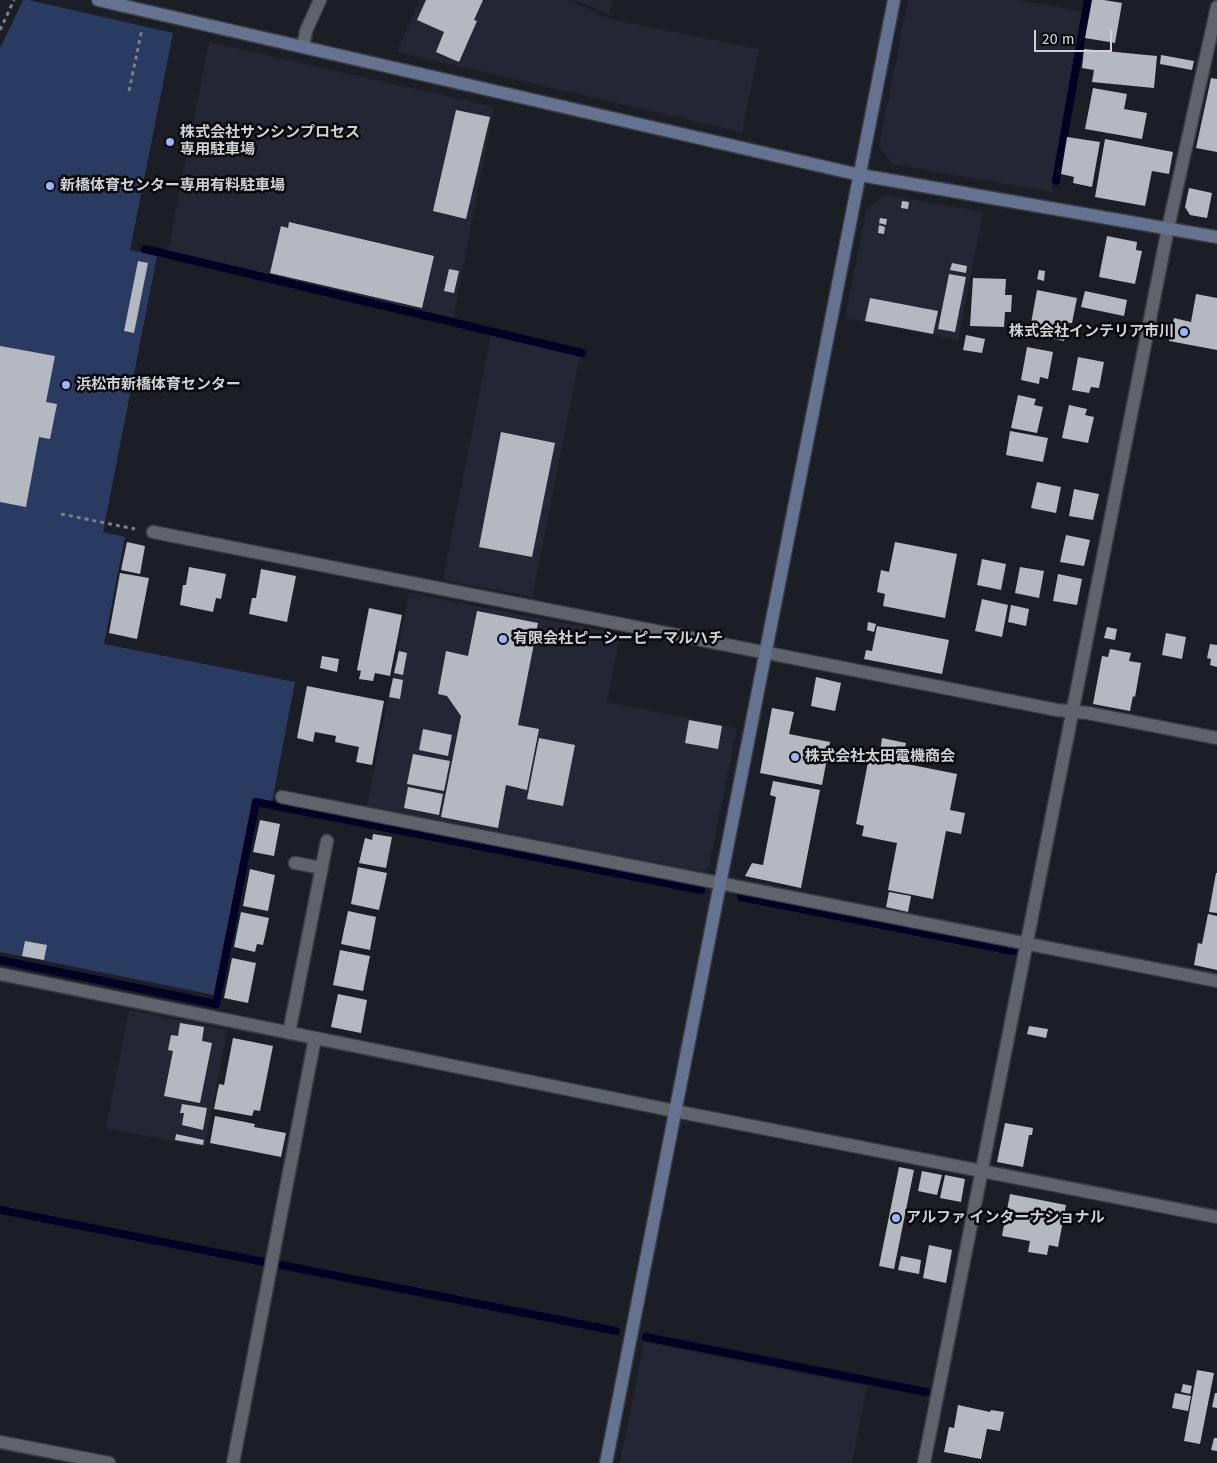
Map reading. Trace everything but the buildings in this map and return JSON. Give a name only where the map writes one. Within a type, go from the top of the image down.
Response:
[{"type":"street","points":[[98,0],[860,175],[1217,237]]},
{"type":"street","points":[[303,47],[306,31],[320,0]]},
{"type":"street","points":[[606,1463],[894,0]]},
{"type":"street","points":[[924,1463],[1168,228],[1217,7]]},
{"type":"street","points":[[153,532],[1057,710],[1088,713],[1217,738]]},
{"type":"street","points":[[282,797],[1217,981]]},
{"type":"street","points":[[289,1032],[327,841]]},
{"type":"street","points":[[295,863],[322,868]]},
{"type":"street","points":[[0,974],[675,1111],[1217,1217]]},
{"type":"street","points":[[233,1463],[315,1038]]},
{"type":"street","points":[[0,1442],[109,1463]]},
{"type":"path","points":[[0,30],[14,0]]},
{"type":"path","points":[[129,91],[145,11]]},
{"type":"path","points":[[61,514],[153,532]]},
{"type":"shaded area","name":"浜松市新橋体育センター","points":[[23,0],[173,33],[130,250],[157,256],[103,532],[125,537],[104,644],[295,682],[272,802],[253,798],[214,995],[0,952],[0,48]]},
{"type":"shaded area","points":[[420,0],[568,0],[609,19],[759,49],[742,132],[397,52]]},
{"type":"shaded area","points":[[577,0],[611,0],[610,15]]},
{"type":"shaded area","points":[[908,0],[1017,0],[1084,12],[1052,192],[892,164],[879,146]]},
{"type":"shaded area","points":[[209,42],[494,107],[453,318],[168,251]]},
{"type":"shaded area","points":[[885,195],[983,212],[958,340],[845,318],[867,208]]},
{"type":"shaded area","points":[[491,335],[580,356],[532,597],[443,580]]},
{"type":"shaded area","points":[[409,593],[620,634],[607,702],[737,728],[709,867],[703,872],[367,806]]},
{"type":"shaded area","points":[[129,1010],[227,1030],[205,1147],[106,1128]]},
{"type":"shaded area","points":[[644,1342],[867,1386],[852,1463],[620,1463]]},
{"type":"waterway","points":[[1056,181],[1088,0]]},
{"type":"waterway","points":[[145,249],[582,353]]},
{"type":"waterway","points":[[0,960],[216,1004],[256,802],[701,890]]},
{"type":"waterway","points":[[741,897],[1013,951]]},
{"type":"waterway","points":[[0,1210],[264,1262]]},
{"type":"waterway","points":[[281,1265],[616,1331]]},
{"type":"waterway","points":[[646,1337],[926,1392]]},
{"type":"place","name":"株式会社サンシンプロセス 専用駐車場","points":[[170,142]]},
{"type":"place","name":"新橋体育センター専用有料駐車場","points":[[50,186]]},
{"type":"place","name":"株式会社インテリア市川","points":[[1184,332]]},
{"type":"place","name":"浜松市新橋体育センター","points":[[66,385]]},
{"type":"place","name":"有限会社ピーシーピーマルハチ","points":[[503,639]]},
{"type":"place","name":"株式会社太田電機商会","points":[[795,757]]},
{"type":"place","name":"アルファ インターナショナル","points":[[896,1218]]}]
